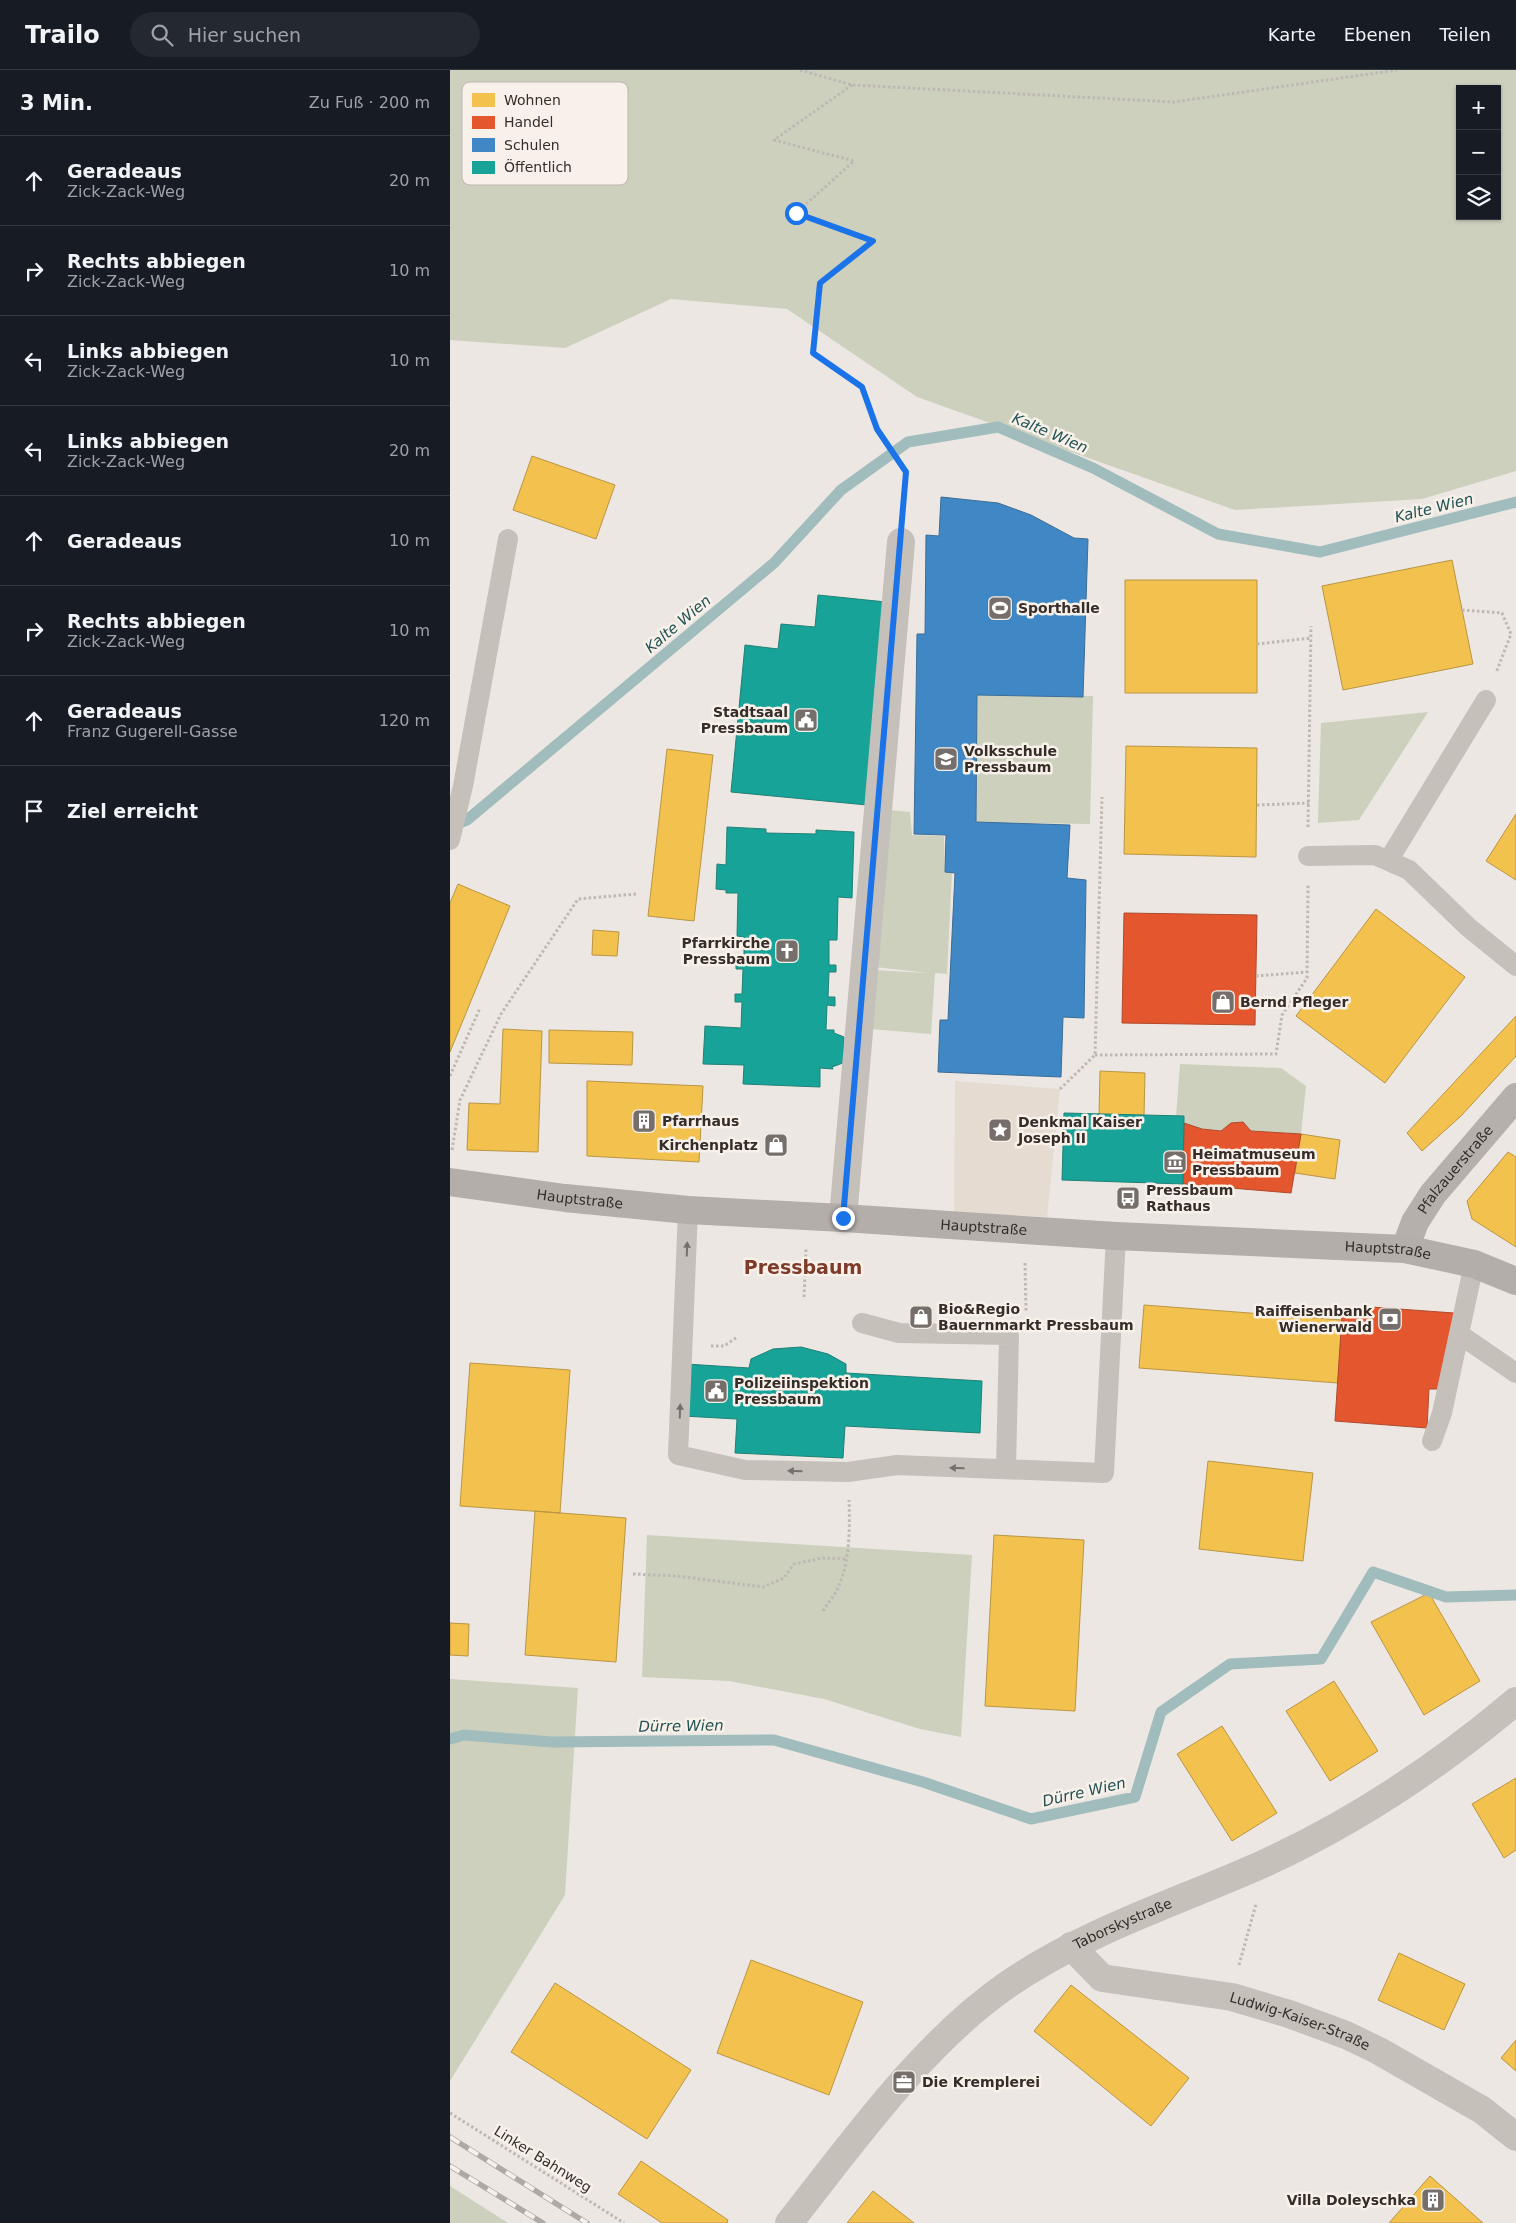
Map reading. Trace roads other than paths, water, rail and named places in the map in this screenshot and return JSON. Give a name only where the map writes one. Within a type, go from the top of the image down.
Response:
[{"type":"main road","name":"Hauptstraße","points":[[451,1169],[565,1198],[688,1210],[1116,1236],[1405,1249],[1474,1264],[1516,1281]]},
{"type":"street","points":[[843,1218],[901,542]]},
{"type":"street","name":"Pfalzauerstraße","points":[[1405,1249],[1415,1222],[1433,1194],[1516,1097]]},
{"type":"street","name":"Taborskystraße","points":[[789,2223],[877,2112],[952,2029],[1007,1985],[1071,1946],[1264,1863],[1334,1829],[1384,1799],[1481,1731],[1516,1701]]},
{"type":"street","name":"Ludwig-Kaiser-Straße","points":[[1071,1946],[1102,1978],[1232,1997],[1289,2014],[1346,2035],[1379,2051],[1482,2110],[1516,2137]]},
{"type":"lane","points":[[451,837],[463,786],[508,539]]},
{"type":"lane","points":[[1388,861],[1486,700]]},
{"type":"lane","points":[[1308,856],[1374,855],[1409,870],[1468,927],[1516,966]]},
{"type":"lane","points":[[688,1210],[678,1455],[746,1470],[848,1472],[896,1465],[1104,1473],[1116,1236]]},
{"type":"lane","points":[[1432,1441],[1442,1413],[1474,1264]]},
{"type":"lane","points":[[862,1323],[899,1333],[1009,1335],[1006,1470]]},
{"type":"lane","points":[[1459,1334],[1516,1373]]},
{"type":"waterway","name":"Kalte Wien","points":[[451,826],[467,820],[774,563],[841,490],[908,442],[998,427],[1093,468],[1218,534],[1320,552],[1516,502]]},
{"type":"waterway","name":"Dürre Wien","points":[[450,1739],[464,1735],[552,1742],[774,1740],[923,1782],[1031,1819],[1135,1797],[1161,1712],[1230,1664],[1321,1659],[1373,1572],[1446,1597],[1516,1595]]},
{"type":"railway","points":[[450,2137],[587,2223]]},
{"type":"railway","points":[[450,2166],[543,2223]]},
{"type":"place","name":"Sporthalle","points":[[1000,608]]},
{"type":"place","name":"Stadtsaal Pressbaum","points":[[806,720]]},
{"type":"place","name":"Volksschule Pressbaum","points":[[946,759]]},
{"type":"place","name":"Pfarrkirche Pressbaum","points":[[787,951]]},
{"type":"place","name":"Bernd Pfleger","points":[[1223,1002]]},
{"type":"place","name":"Pfarrhaus","points":[[644,1121]]},
{"type":"place","name":"Denkmal Kaiser Joseph II","points":[[1000,1130]]},
{"type":"place","name":"Kirchenplatz","points":[[776,1145]]},
{"type":"place","name":"Heimatmuseum Pressbaum","points":[[1175,1162]]},
{"type":"place","name":"Pressbaum Rathaus","points":[[1128,1198]]},
{"type":"place","name":"Bio&Regio Bauernmarkt Pressbaum","points":[[921,1317]]},
{"type":"place","name":"Raiffeisenbank Wienerwald","points":[[1390,1319]]},
{"type":"place","name":"Polizeiinspektion Pressbaum","points":[[716,1391]]},
{"type":"place","name":"Die Kremplerei","points":[[904,2082]]},
{"type":"place","name":"Villa Doleyschka","points":[[1433,2200]]},
{"type":"district","name":"Pressbaum","points":[[803,1267]]}]
